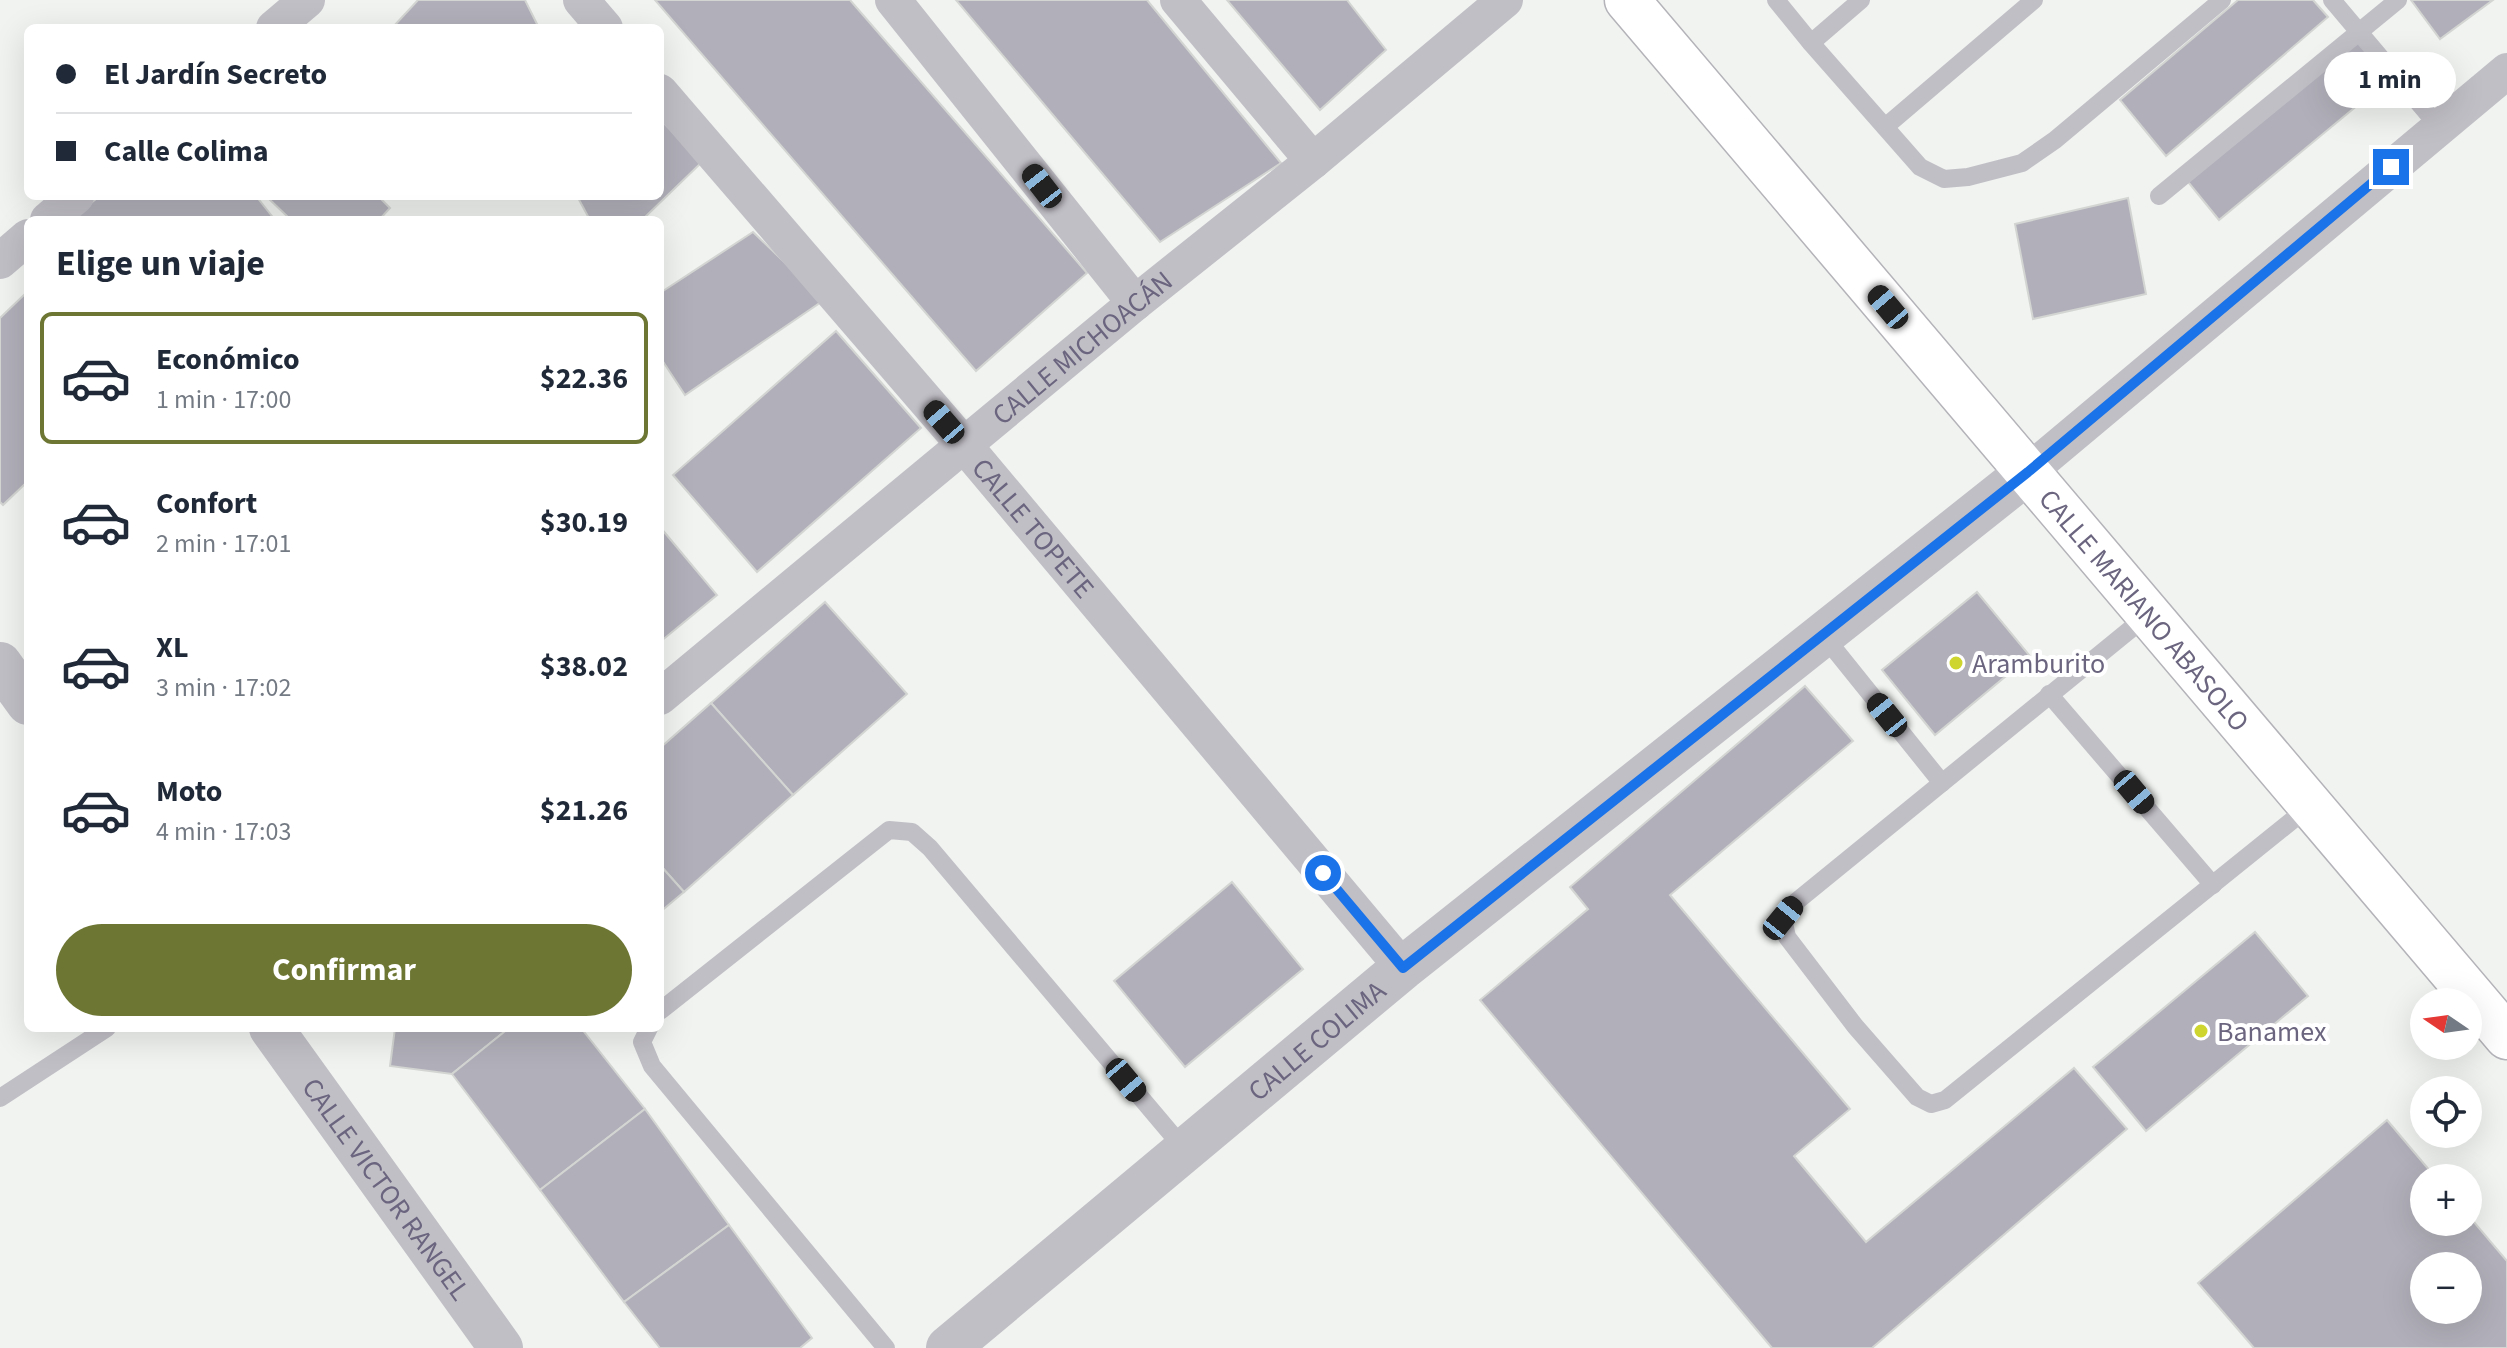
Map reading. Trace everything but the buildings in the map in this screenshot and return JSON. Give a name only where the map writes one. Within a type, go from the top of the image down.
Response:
[{"type":"main road","name":"CALLE MARIANO ABASOLO","points":[[1627,0],[2507,1037]]},
{"type":"street","points":[[279,24],[307,0]]},
{"type":"street","points":[[581,0],[602,24]]},
{"type":"street","points":[[893,0],[1135,303]]},
{"type":"street","points":[[1178,0],[1313,161]]},
{"type":"street","name":"CALLE MICHOACÁN","points":[[664,694],[1505,0]]},
{"type":"street","name":"CALLE COLIMA","points":[[948,1348],[1403,968],[2028,472],[2507,71]]},
{"type":"street","name":"CALLE TOPETE","points":[[664,97],[965,446],[1403,968]]},
{"type":"street","points":[[53,216],[71,200]]},
{"type":"street","points":[[0,261],[24,240]]},
{"type":"street","points":[[0,664],[24,697]]},
{"type":"street","name":"CALLE VICTOR RANGEL","points":[[274,1032],[501,1348]]},
{"type":"lane","points":[[1776,0],[1920,167],[1944,179],[1968,177],[2022,163],[2055,140],[2222,0]]},
{"type":"lane","points":[[1811,43],[1861,0]]},
{"type":"lane","points":[[1885,127],[2034,0]]},
{"type":"lane","points":[[2332,0],[2439,127]]},
{"type":"lane","points":[[2159,196],[2398,0]]},
{"type":"lane","points":[[2148,615],[1797,901],[1783,918],[1787,937],[1855,1026],[1917,1097],[1931,1104],[1945,1100],[2310,806]]},
{"type":"lane","points":[[1823,634],[1942,783]]},
{"type":"lane","points":[[2049,694],[2213,885]]},
{"type":"lane","points":[[664,1008],[889,830],[912,832],[930,848],[1185,1150]]},
{"type":"lane","points":[[0,1098],[101,1032]]},
{"type":"lane","points":[[647,1032],[642,1042],[652,1066],[886,1348]]},
{"type":"place","name":"Aramburito","points":[[1956,663]]},
{"type":"place","name":"Banamex","points":[[2201,1031]]},
{"type":"route","points":[[1323,873],[1403,968],[2028,472],[2391,167]]}]
